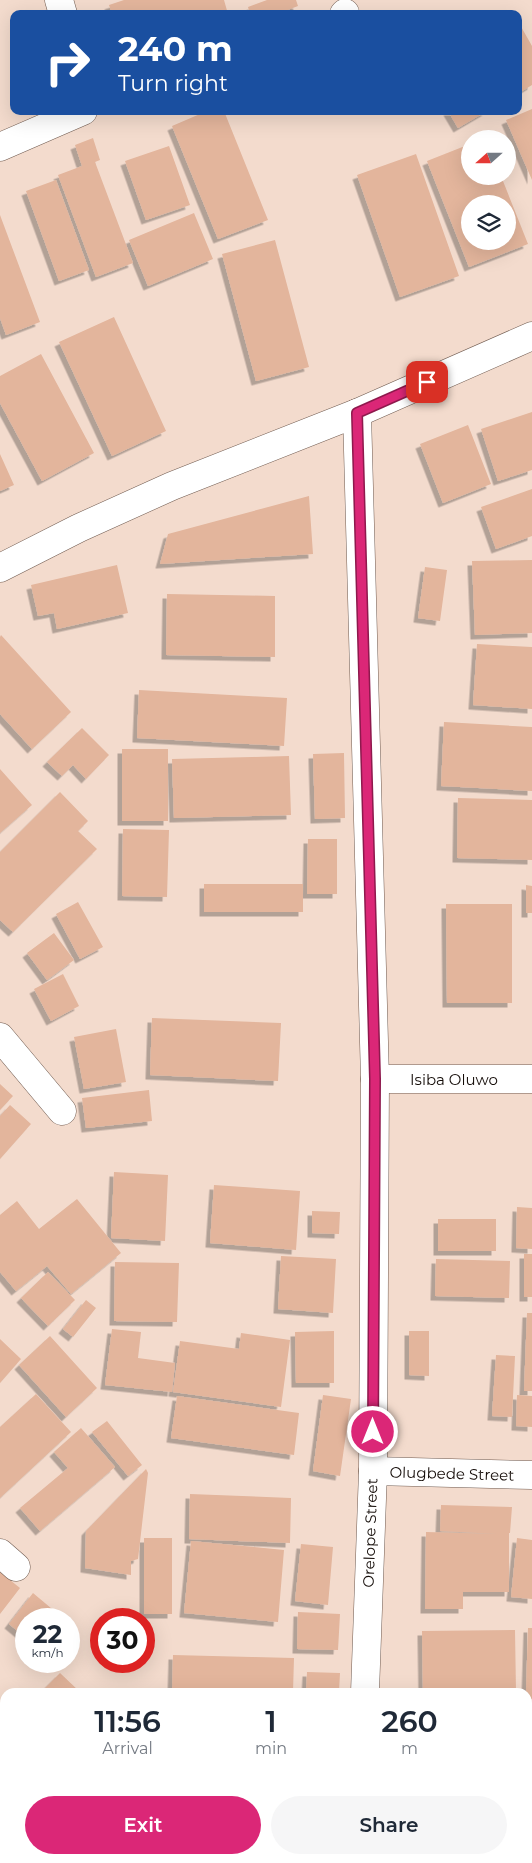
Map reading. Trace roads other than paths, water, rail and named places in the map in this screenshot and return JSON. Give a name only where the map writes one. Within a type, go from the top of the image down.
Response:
[{"type":"street","points":[[0,147],[74,115]]},
{"type":"street","points":[[0,568],[79,528],[172,486],[357,413],[532,336]]},
{"type":"street","name":"Orelope Street","points":[[357,413],[375,1079],[373,1471],[365,1688]]},
{"type":"street","points":[[0,1037],[62,1111]]},
{"type":"street","name":"Isiba Oluwo","points":[[375,1079],[532,1079]]},
{"type":"street","name":"Olugbede Street","points":[[373,1471],[532,1475]]}]
